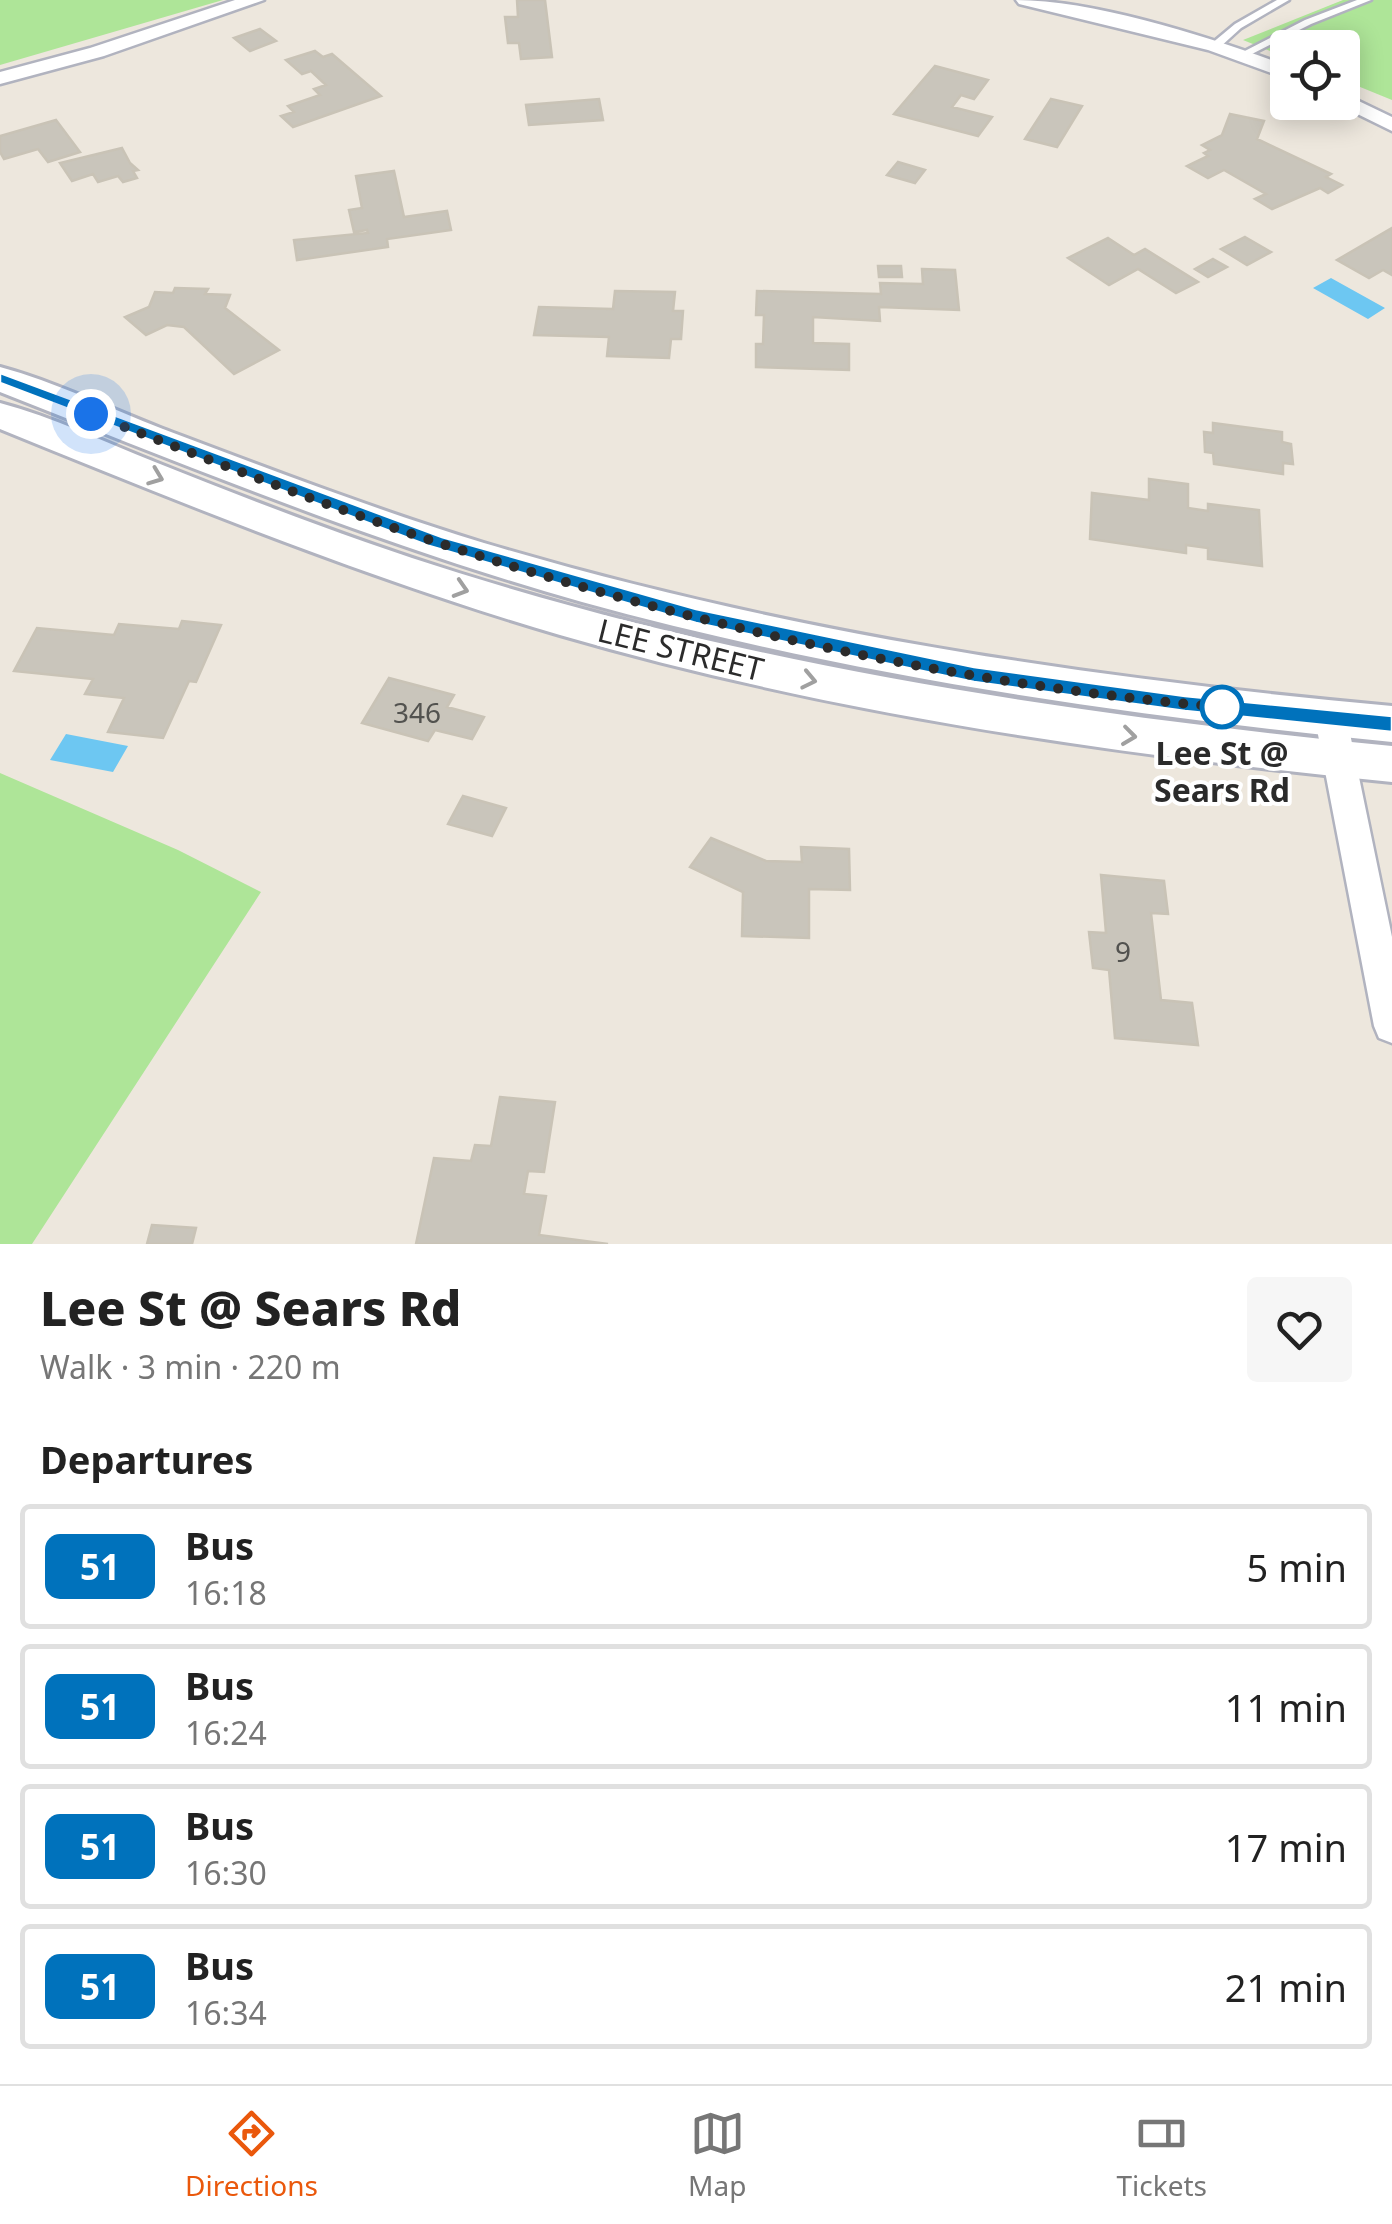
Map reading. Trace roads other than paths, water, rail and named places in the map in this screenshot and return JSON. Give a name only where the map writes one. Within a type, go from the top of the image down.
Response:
[{"type":"main road","name":"LEE STREET","points":[[0,379],[420,536],[696,616],[974,674],[1335,739],[1392,764]]},
{"type":"main road","name":"LEE STREET","points":[[0,416],[379,561],[520,607],[680,651],[968,713],[1212,747],[1335,739],[1392,724]]},
{"type":"street","points":[[0,78],[97,52],[254,0]]},
{"type":"street","points":[[1026,0],[1215,46],[1270,65]]},
{"type":"street","points":[[1360,108],[1392,125]]},
{"type":"street","points":[[1335,739],[1392,1026]]},
{"type":"lane","points":[[1215,46],[1238,26],[1284,0]]},
{"type":"lane","points":[[1244,54],[1308,22],[1366,0]]},
{"type":"water","points":[[1331,278],[1385,308],[1368,319],[1313,288]]},
{"type":"water","points":[[66,734],[128,746],[113,772],[50,760]]},
{"type":"place","name":"Lee St @ Sears Rd","points":[[1222,707]]}]
